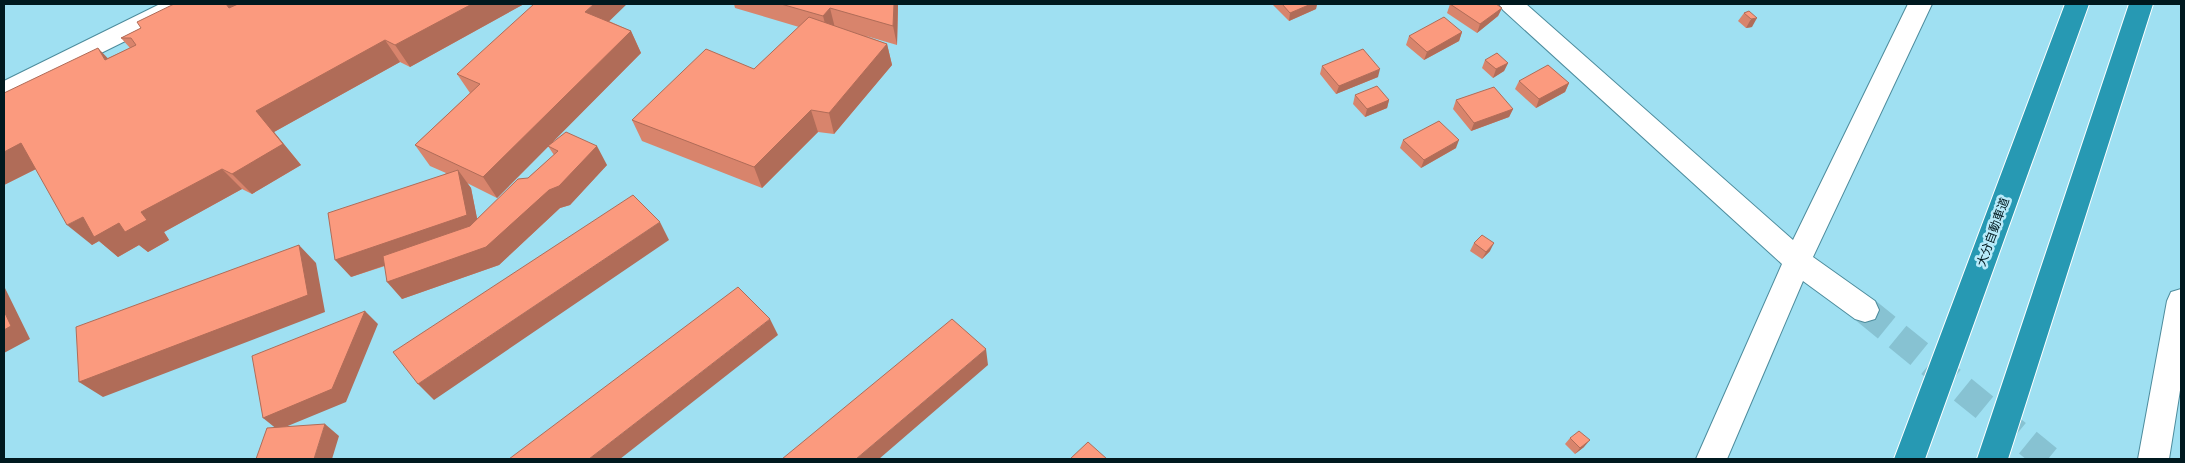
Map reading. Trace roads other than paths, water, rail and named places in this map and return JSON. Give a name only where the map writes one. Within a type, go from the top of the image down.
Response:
[{"type":"highway","name":"大分自動車道","points":[[1909,459],[2077,4]]},
{"type":"highway","points":[[1992,459],[2141,4]]},
{"type":"street","points":[[4,92],[180,4]]},
{"type":"street","points":[[1511,4],[1797,261],[1865,310]]},
{"type":"street","points":[[1712,459],[1797,261],[1920,4]]},
{"type":"street","points":[[2153,459],[2181,301]]},
{"type":"tunnel","points":[[1865,310],[2048,459]]}]
